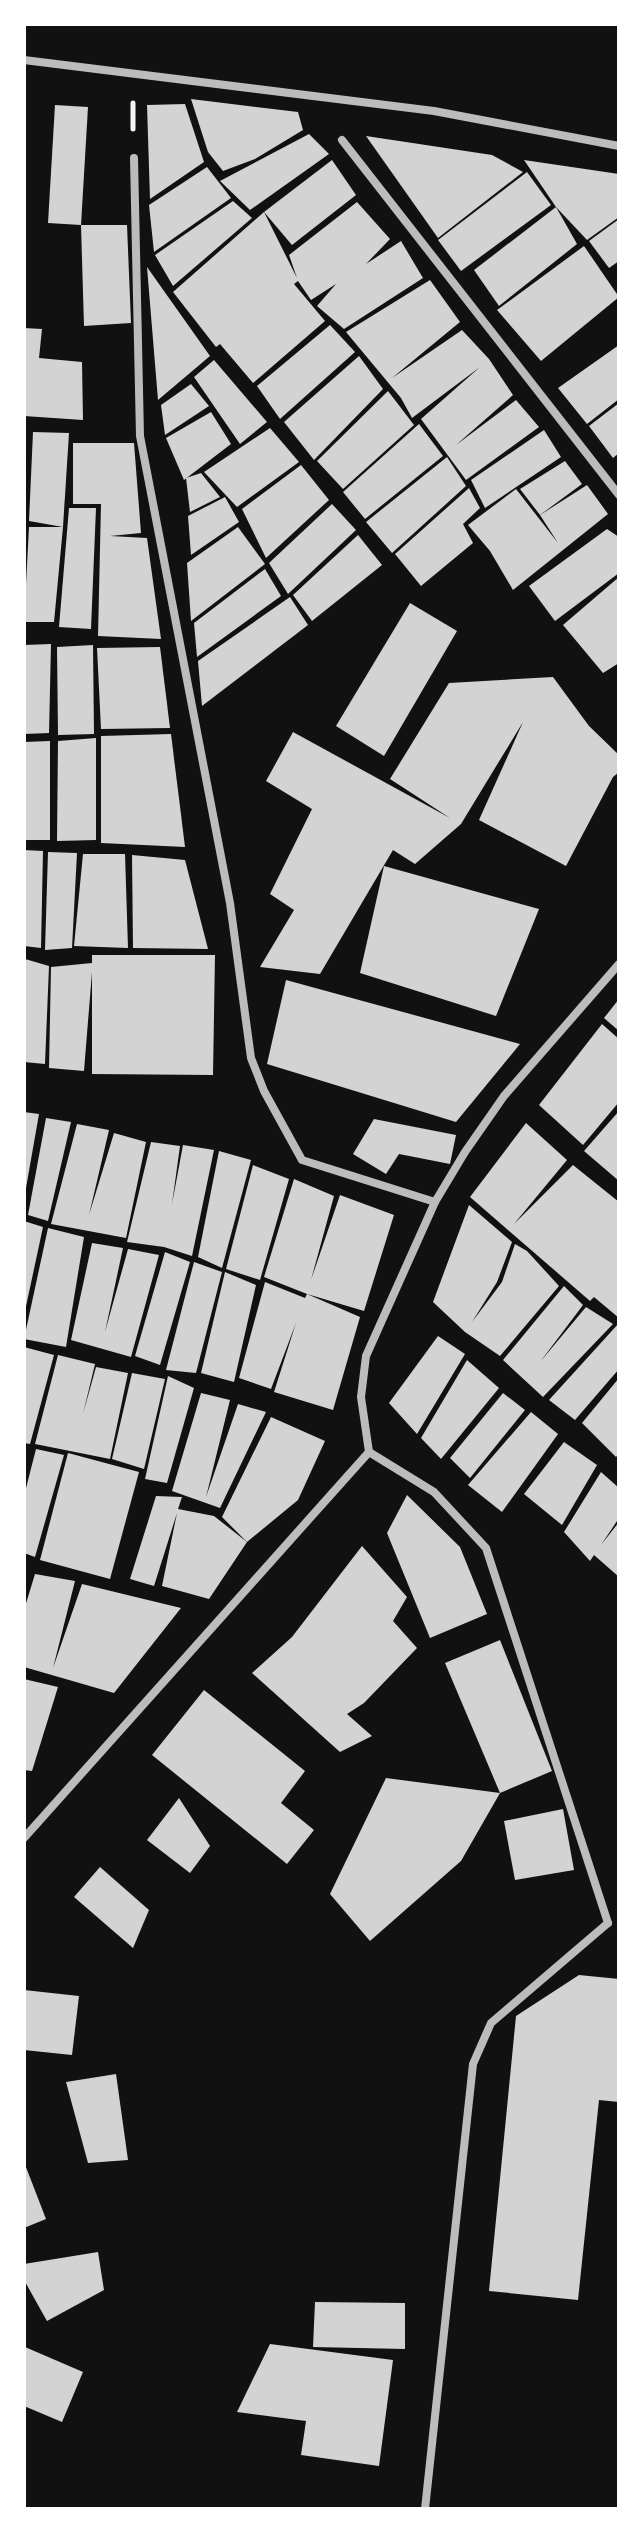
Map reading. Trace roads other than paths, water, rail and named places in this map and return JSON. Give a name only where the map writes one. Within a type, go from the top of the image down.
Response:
[{"type":"street","points":[[24,60],[434,111],[619,146]]},
{"type":"street","points":[[342,140],[619,495]]},
{"type":"street","points":[[134,158],[140,436],[230,903],[251,1058],[264,1091],[302,1160],[435,1202]]},
{"type":"street","points":[[369,1452],[361,1397],[366,1356],[435,1202],[504,1096],[619,964]]},
{"type":"street","points":[[24,1838],[369,1452]]},
{"type":"street","points":[[369,1452],[434,1492],[486,1548],[608,1923]]},
{"type":"street","points":[[608,1923],[619,1927]]},
{"type":"street","points":[[425,2509],[473,2064],[491,2023],[608,1923]]}]
